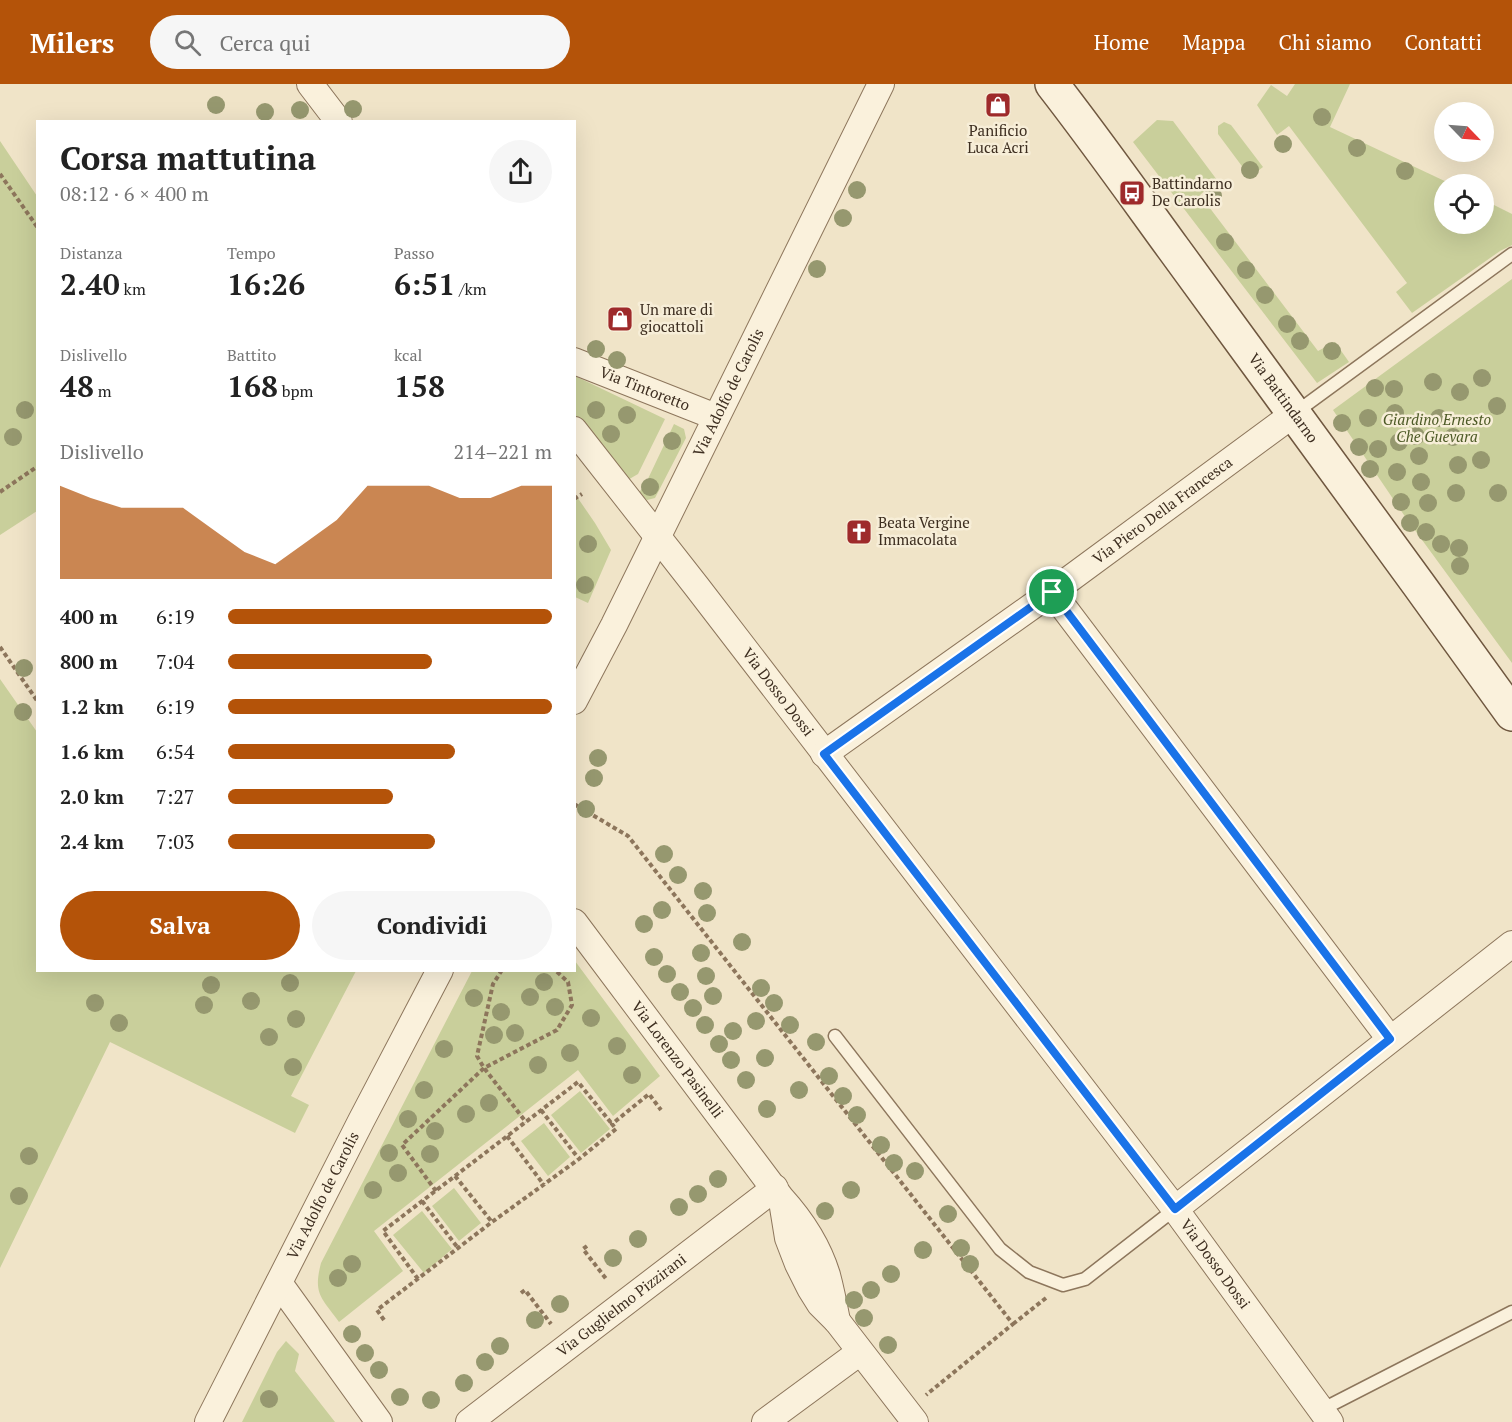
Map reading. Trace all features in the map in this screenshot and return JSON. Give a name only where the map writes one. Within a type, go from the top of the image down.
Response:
[{"type":"street","points":[[310,84],[337,120]]},
{"type":"street","name":"Via Adolfo de Carolis","points":[[576,697],[881,84]]},
{"type":"street","name":"Via Battindarno","points":[[1052,84],[1098,143],[1132,193],[1295,413],[1512,714]]},
{"type":"street","name":"Via Tintoretto","points":[[576,362],[716,417]]},
{"type":"street","name":"Via Piero Della Francesca","points":[[824,754],[1052,592],[1295,413]]},
{"type":"street","points":[[576,433],[658,536]]},
{"type":"street","name":"Via Dosso Dossi","points":[[658,536],[1175,1209],[1326,1416]]},
{"type":"street","points":[[1052,592],[1390,1039]]},
{"type":"street","name":"Via Lorenzo Pasinelli","points":[[576,925],[795,1214],[814,1244],[826,1274],[837,1321],[861,1352],[917,1412]]},
{"type":"street","points":[[1175,1209],[1512,944]]},
{"type":"street","name":"Via Adolfo de Carolis","points":[[208,1422],[439,972]]},
{"type":"street","name":"Via Guglielmo Pizzirani","points":[[469,1422],[778,1193]]},
{"type":"street","points":[[279,1283],[379,1422]]},
{"type":"street","points":[[765,1422],[861,1352]]},
{"type":"lane","points":[[1295,413],[1512,254]]},
{"type":"lane","points":[[835,1036],[1000,1249],[1029,1272],[1063,1285],[1085,1279],[1175,1209]]},
{"type":"lane","points":[[1326,1416],[1512,1312]]},
{"type":"path","points":[[0,174],[36,225]]},
{"type":"path","points":[[0,492],[36,467]]},
{"type":"path","points":[[576,498],[582,494]]},
{"type":"path","points":[[0,647],[36,699]]},
{"type":"path","points":[[576,805],[628,836],[1013,1324]]},
{"type":"path","points":[[501,972],[493,984],[477,1056],[526,1122]]},
{"type":"path","points":[[436,1191],[402,1145],[484,1068],[557,1030],[572,1005],[568,982],[557,972]]},
{"type":"path","points":[[384,1320],[377,1310],[579,1159],[616,1129],[578,1082],[383,1231],[418,1279]]},
{"type":"path","points":[[612,1124],[649,1094],[661,1110]]},
{"type":"path","points":[[541,1110],[579,1159]]},
{"type":"path","points":[[507,1136],[544,1185]]},
{"type":"path","points":[[455,1176],[492,1222]]},
{"type":"path","points":[[422,1202],[458,1248]]},
{"type":"path","points":[[586,1246],[583,1249],[607,1280]]},
{"type":"path","points":[[917,1412],[1013,1324],[1063,1285]]},
{"type":"path","points":[[521,1293],[525,1290],[551,1324]]},
{"type":"green space","points":[[1295,84],[1350,84],[1330,127],[1434,176],[1434,234],[1494,234],[1494,205],[1512,214],[1512,245],[1412,313],[1396,292],[1407,283],[1289,126],[1277,135],[1257,105],[1271,85],[1287,96]]},
{"type":"green space","points":[[1157,120],[1173,121],[1217,180],[1200,195],[1318,351],[1335,342],[1349,362],[1317,383],[1133,142]]},
{"type":"green space","points":[[1224,122],[1231,125],[1263,167],[1250,177],[1218,134],[1218,126]]},
{"type":"green space","points":[[0,141],[36,195],[36,512],[0,535]]},
{"type":"green space","name":"Giardino Ernesto Che Guevara","points":[[1512,279],[1512,663],[1406,518],[1333,410]]},
{"type":"green space","points":[[576,376],[665,419],[638,474],[626,481],[576,417]]},
{"type":"green space","points":[[674,424],[684,429],[686,438],[655,498],[647,500],[638,494],[646,483]]},
{"type":"green space","points":[[576,495],[611,550],[588,603],[576,597]]},
{"type":"green space","points":[[0,679],[36,731],[36,972],[355,972],[291,1096],[309,1105],[295,1133],[110,1042],[0,1268]]},
{"type":"green space","points":[[576,962],[660,1076],[613,1116],[578,1070],[374,1231],[403,1271],[339,1322],[323,1301],[318,1289],[321,1263],[471,972],[576,972]]},
{"type":"green space","points":[[580,1091],[610,1129],[581,1153],[551,1115]]},
{"type":"green space","points":[[544,1123],[570,1157],[548,1176],[521,1141]]},
{"type":"green space","points":[[454,1188],[481,1223],[459,1241],[432,1206]]},
{"type":"green space","points":[[422,1211],[452,1249],[424,1273],[393,1235]]},
{"type":"green space","points":[[286,1341],[299,1354],[295,1371],[335,1422],[242,1422],[277,1352]]},
{"type":"place","name":"Panificio Luca Acri","points":[[998,105]]},
{"type":"place","name":"Battindarno De Carolis","points":[[1132,193]]},
{"type":"place","name":"Un mare di giocattoli","points":[[620,319]]},
{"type":"place","name":"Beata Vergine Immacolata","points":[[859,532]]},
{"type":"route","points":[[1052,592],[1390,1039],[1175,1209],[824,754],[1052,592]]}]
